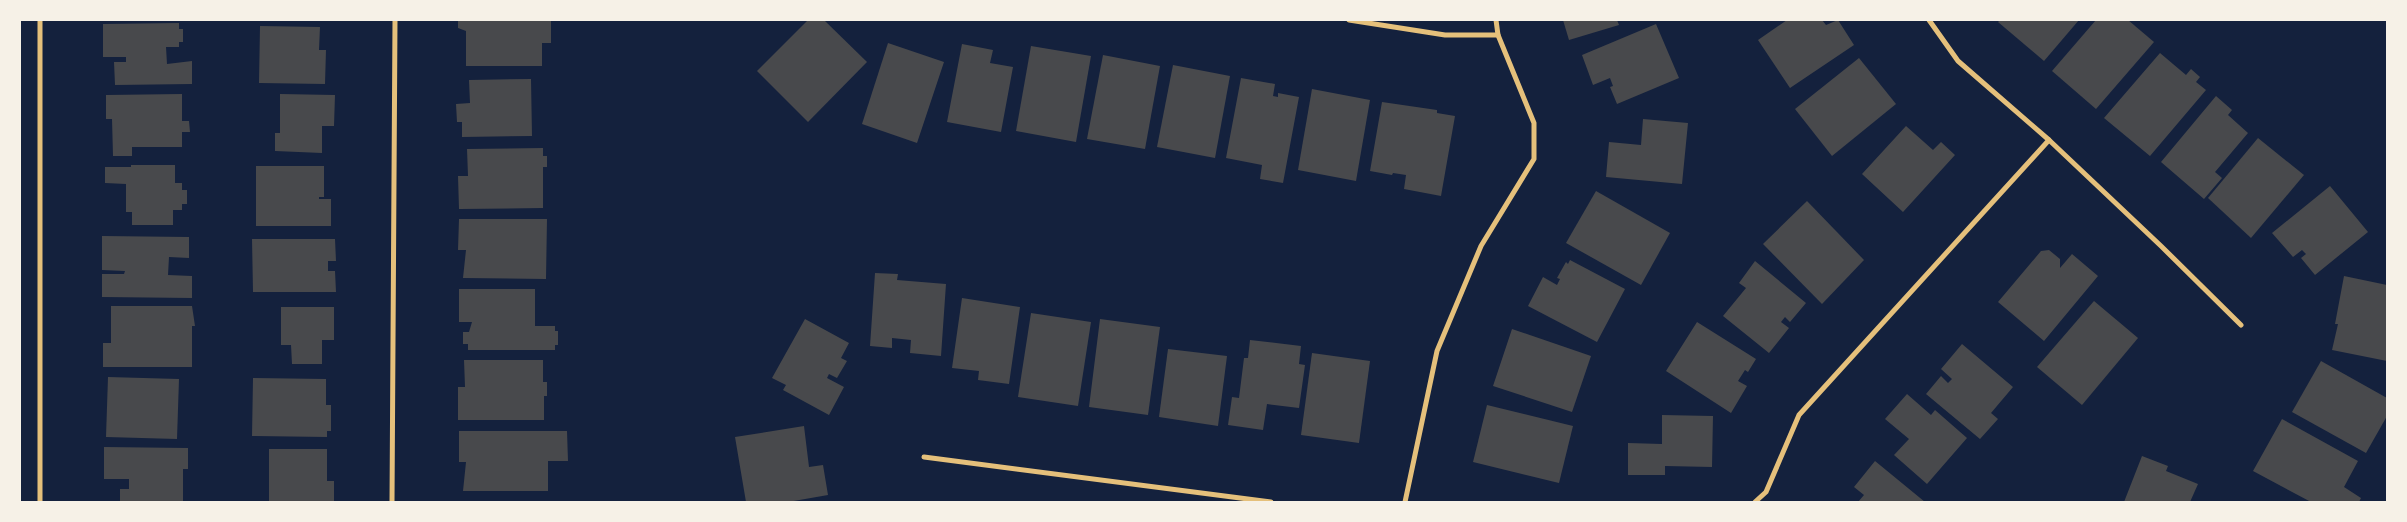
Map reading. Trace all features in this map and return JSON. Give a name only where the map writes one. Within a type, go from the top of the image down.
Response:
[{"type":"street","points":[[40,20],[40,502]]},
{"type":"street","points":[[392,502],[395,20]]},
{"type":"street","points":[[1349,20],[1445,35],[1498,35]]},
{"type":"street","points":[[1405,502],[1437,351],[1481,246],[1534,159],[1534,123],[1498,35],[1496,20]]},
{"type":"street","points":[[1929,20],[1958,62],[2049,140],[2241,325]]},
{"type":"street","points":[[1754,502],[1766,492],[1799,415],[2049,140]]},
{"type":"street","points":[[924,457],[1271,502]]},
{"type":"building","points":[[458,20],[551,20],[551,43],[542,43],[542,66],[466,66],[466,31],[458,28]]},
{"type":"building","points":[[808,20],[824,20],[867,62],[808,122],[757,71]]},
{"type":"building","points":[[1563,20],[1617,20],[1619,25],[1569,40]]},
{"type":"building","points":[[1787,20],[1822,20],[1826,25],[1838,20],[1854,45],[1790,88],[1758,40]]},
{"type":"building","points":[[2000,20],[2079,20],[2044,61],[1998,22]]},
{"type":"building","points":[[2096,20],[2128,20],[2154,42],[2096,109],[2052,71]]},
{"type":"building","points":[[179,23],[179,29],[183,29],[183,42],[179,42],[179,47],[166,47],[167,64],[192,61],[192,84],[115,85],[114,62],[126,62],[126,57],[103,57],[103,24]]},
{"type":"building","points":[[1656,24],[1679,78],[1617,104],[1610,87],[1613,86],[1610,78],[1593,85],[1582,55]]},
{"type":"building","points":[[260,26],[320,27],[319,50],[326,50],[325,84],[259,83]]},
{"type":"building","points":[[888,43],[944,62],[917,143],[862,124]]},
{"type":"building","points":[[962,44],[993,50],[990,63],[1013,67],[1001,132],[947,122]]},
{"type":"building","points":[[1031,46],[1091,56],[1076,142],[1016,131]]},
{"type":"building","points":[[2160,53],[2186,75],[2191,69],[2200,77],[2196,82],[2206,90],[2150,156],[2104,118]]},
{"type":"building","points":[[1103,55],[1160,66],[1145,149],[1087,139]]},
{"type":"building","points":[[1859,58],[1896,104],[1832,156],[1795,109]]},
{"type":"building","points":[[1173,65],[1230,76],[1215,158],[1157,147]]},
{"type":"building","points":[[1241,78],[1275,84],[1273,96],[1278,97],[1278,93],[1299,97],[1283,183],[1260,179],[1262,165],[1226,158]]},
{"type":"building","points":[[531,79],[532,136],[462,137],[462,122],[457,122],[456,104],[470,103],[469,80]]},
{"type":"building","points":[[1312,89],[1370,100],[1356,181],[1298,170]]},
{"type":"building","points":[[182,94],[182,121],[189,121],[190,132],[182,132],[182,147],[132,147],[132,156],[113,156],[112,119],[106,119],[106,95]]},
{"type":"building","points":[[280,94],[335,95],[334,126],[322,126],[322,153],[275,151],[275,133],[280,133]]},
{"type":"building","points":[[2216,96],[2232,110],[2228,115],[2248,133],[2215,172],[2222,178],[2204,199],[2161,162]]},
{"type":"building","points":[[1382,102],[1437,110],[1437,113],[1455,116],[1441,196],[1404,189],[1406,175],[1393,173],[1392,175],[1370,171]]},
{"type":"building","points":[[1643,119],[1688,123],[1682,184],[1606,177],[1609,142],[1641,145]]},
{"type":"building","points":[[1906,126],[1933,150],[1941,142],[1955,155],[1903,212],[1862,174]]},
{"type":"building","points":[[2258,138],[2304,175],[2251,238],[2208,198]]},
{"type":"building","points":[[543,148],[543,156],[547,156],[547,167],[543,167],[543,208],[459,209],[458,176],[468,176],[467,149]]},
{"type":"building","points":[[131,165],[175,165],[175,183],[182,183],[182,190],[187,190],[187,204],[182,204],[182,210],[173,210],[173,225],[132,225],[132,212],[126,212],[126,184],[105,183],[105,167],[131,167]]},
{"type":"building","points":[[256,166],[324,166],[324,197],[319,197],[319,199],[331,199],[331,226],[256,226]]},
{"type":"building","points":[[2330,186],[2368,232],[2315,275],[2301,258],[2306,254],[2302,250],[2293,257],[2272,233]]},
{"type":"building","points":[[1596,191],[1670,233],[1641,285],[1566,243]]},
{"type":"building","points":[[1807,201],[1864,260],[1822,304],[1763,244]]},
{"type":"building","points":[[459,219],[547,219],[546,279],[463,278],[466,250],[458,250]]},
{"type":"building","points":[[102,236],[189,237],[189,258],[169,257],[168,275],[192,276],[192,298],[102,297],[102,274],[124,274],[125,271],[102,270]]},
{"type":"building","points":[[252,239],[335,239],[336,261],[328,261],[328,271],[335,271],[336,292],[253,292]]},
{"type":"building","points":[[2049,250],[2060,259],[2060,268],[2072,254],[2098,276],[2044,341],[1998,302],[2041,251]]},
{"type":"building","points":[[1570,260],[1625,289],[1597,342],[1528,306],[1543,277],[1557,285],[1560,279],[1557,278],[1566,262],[1568,264]]},
{"type":"building","points":[[1755,261],[1806,303],[1790,322],[1785,317],[1781,322],[1789,328],[1769,353],[1723,316],[1746,288],[1739,283]]},
{"type":"building","points":[[875,273],[898,274],[897,280],[946,284],[941,356],[910,353],[911,340],[892,338],[892,348],[870,346]]},
{"type":"building","points":[[2344,276],[2387,285],[2387,361],[2332,350],[2338,324],[2335,324]]},
{"type":"building","points":[[459,289],[535,289],[535,326],[555,326],[555,331],[558,331],[558,345],[555,345],[555,350],[468,350],[468,344],[463,344],[463,332],[469,332],[472,322],[459,322]]},
{"type":"building","points":[[962,298],[1020,307],[1009,384],[978,380],[979,371],[952,368]]},
{"type":"building","points":[[2094,301],[2138,338],[2082,405],[2037,367]]},
{"type":"building","points":[[111,306],[192,306],[195,326],[192,326],[192,367],[103,367],[103,343],[111,343]]},
{"type":"building","points":[[281,307],[334,307],[334,340],[322,340],[322,364],[292,364],[291,345],[281,345]]},
{"type":"building","points":[[1031,313],[1091,322],[1078,406],[1018,397]]},
{"type":"building","points":[[805,319],[849,343],[841,358],[847,361],[837,378],[829,374],[827,378],[844,387],[829,415],[783,390],[786,385],[772,378]]},
{"type":"building","points":[[1100,319],[1160,327],[1148,415],[1089,407]]},
{"type":"building","points":[[1697,322],[1756,359],[1748,372],[1745,370],[1738,381],[1747,386],[1731,413],[1666,371]]},
{"type":"building","points":[[1512,329],[1591,356],[1572,412],[1493,386]]},
{"type":"building","points":[[1250,340],[1301,346],[1299,364],[1305,365],[1299,408],[1267,404],[1263,430],[1228,425],[1232,397],[1239,398],[1244,358],[1248,358]]},
{"type":"building","points":[[1962,344],[2013,387],[1991,413],[1998,419],[1980,439],[1926,394],[1941,376],[1948,383],[1952,379],[1941,369]]},
{"type":"building","points":[[1168,349],[1227,356],[1218,426],[1159,417]]},
{"type":"building","points":[[1312,353],[1370,361],[1359,443],[1301,435]]},
{"type":"building","points":[[464,360],[543,360],[543,382],[547,382],[547,396],[544,396],[544,420],[458,420],[458,387],[465,387]]},
{"type":"building","points":[[2321,361],[2387,398],[2387,416],[2366,453],[2292,412]]},
{"type":"building","points":[[108,377],[179,379],[177,439],[106,437]]},
{"type":"building","points":[[253,378],[326,379],[326,405],[331,405],[331,431],[327,431],[327,437],[252,436]]},
{"type":"building","points":[[1907,394],[1931,415],[1935,410],[1967,438],[1927,484],[1894,455],[1909,439],[1885,419]]},
{"type":"building","points":[[1487,405],[1573,426],[1559,483],[1473,462]]},
{"type":"building","points":[[1662,415],[1713,416],[1712,467],[1665,466],[1665,475],[1628,475],[1628,443],[1662,444]]},
{"type":"building","points":[[2282,419],[2358,461],[2344,487],[2361,498],[2359,502],[2311,502],[2253,471]]},
{"type":"building","points":[[804,426],[809,467],[823,465],[828,495],[788,502],[746,502],[735,437]]},
{"type":"building","points":[[459,431],[567,431],[568,461],[548,461],[548,491],[463,491],[466,462],[459,462]]},
{"type":"building","points":[[104,447],[188,448],[188,469],[183,469],[183,502],[120,502],[120,489],[129,489],[129,479],[104,479]]},
{"type":"building","points":[[269,449],[327,449],[327,481],[334,481],[334,502],[269,502]]},
{"type":"building","points":[[2142,456],[2168,466],[2166,471],[2198,484],[2190,502],[2124,502]]},
{"type":"building","points":[[1875,461],[1925,502],[1858,502],[1864,495],[1854,487]]}]
